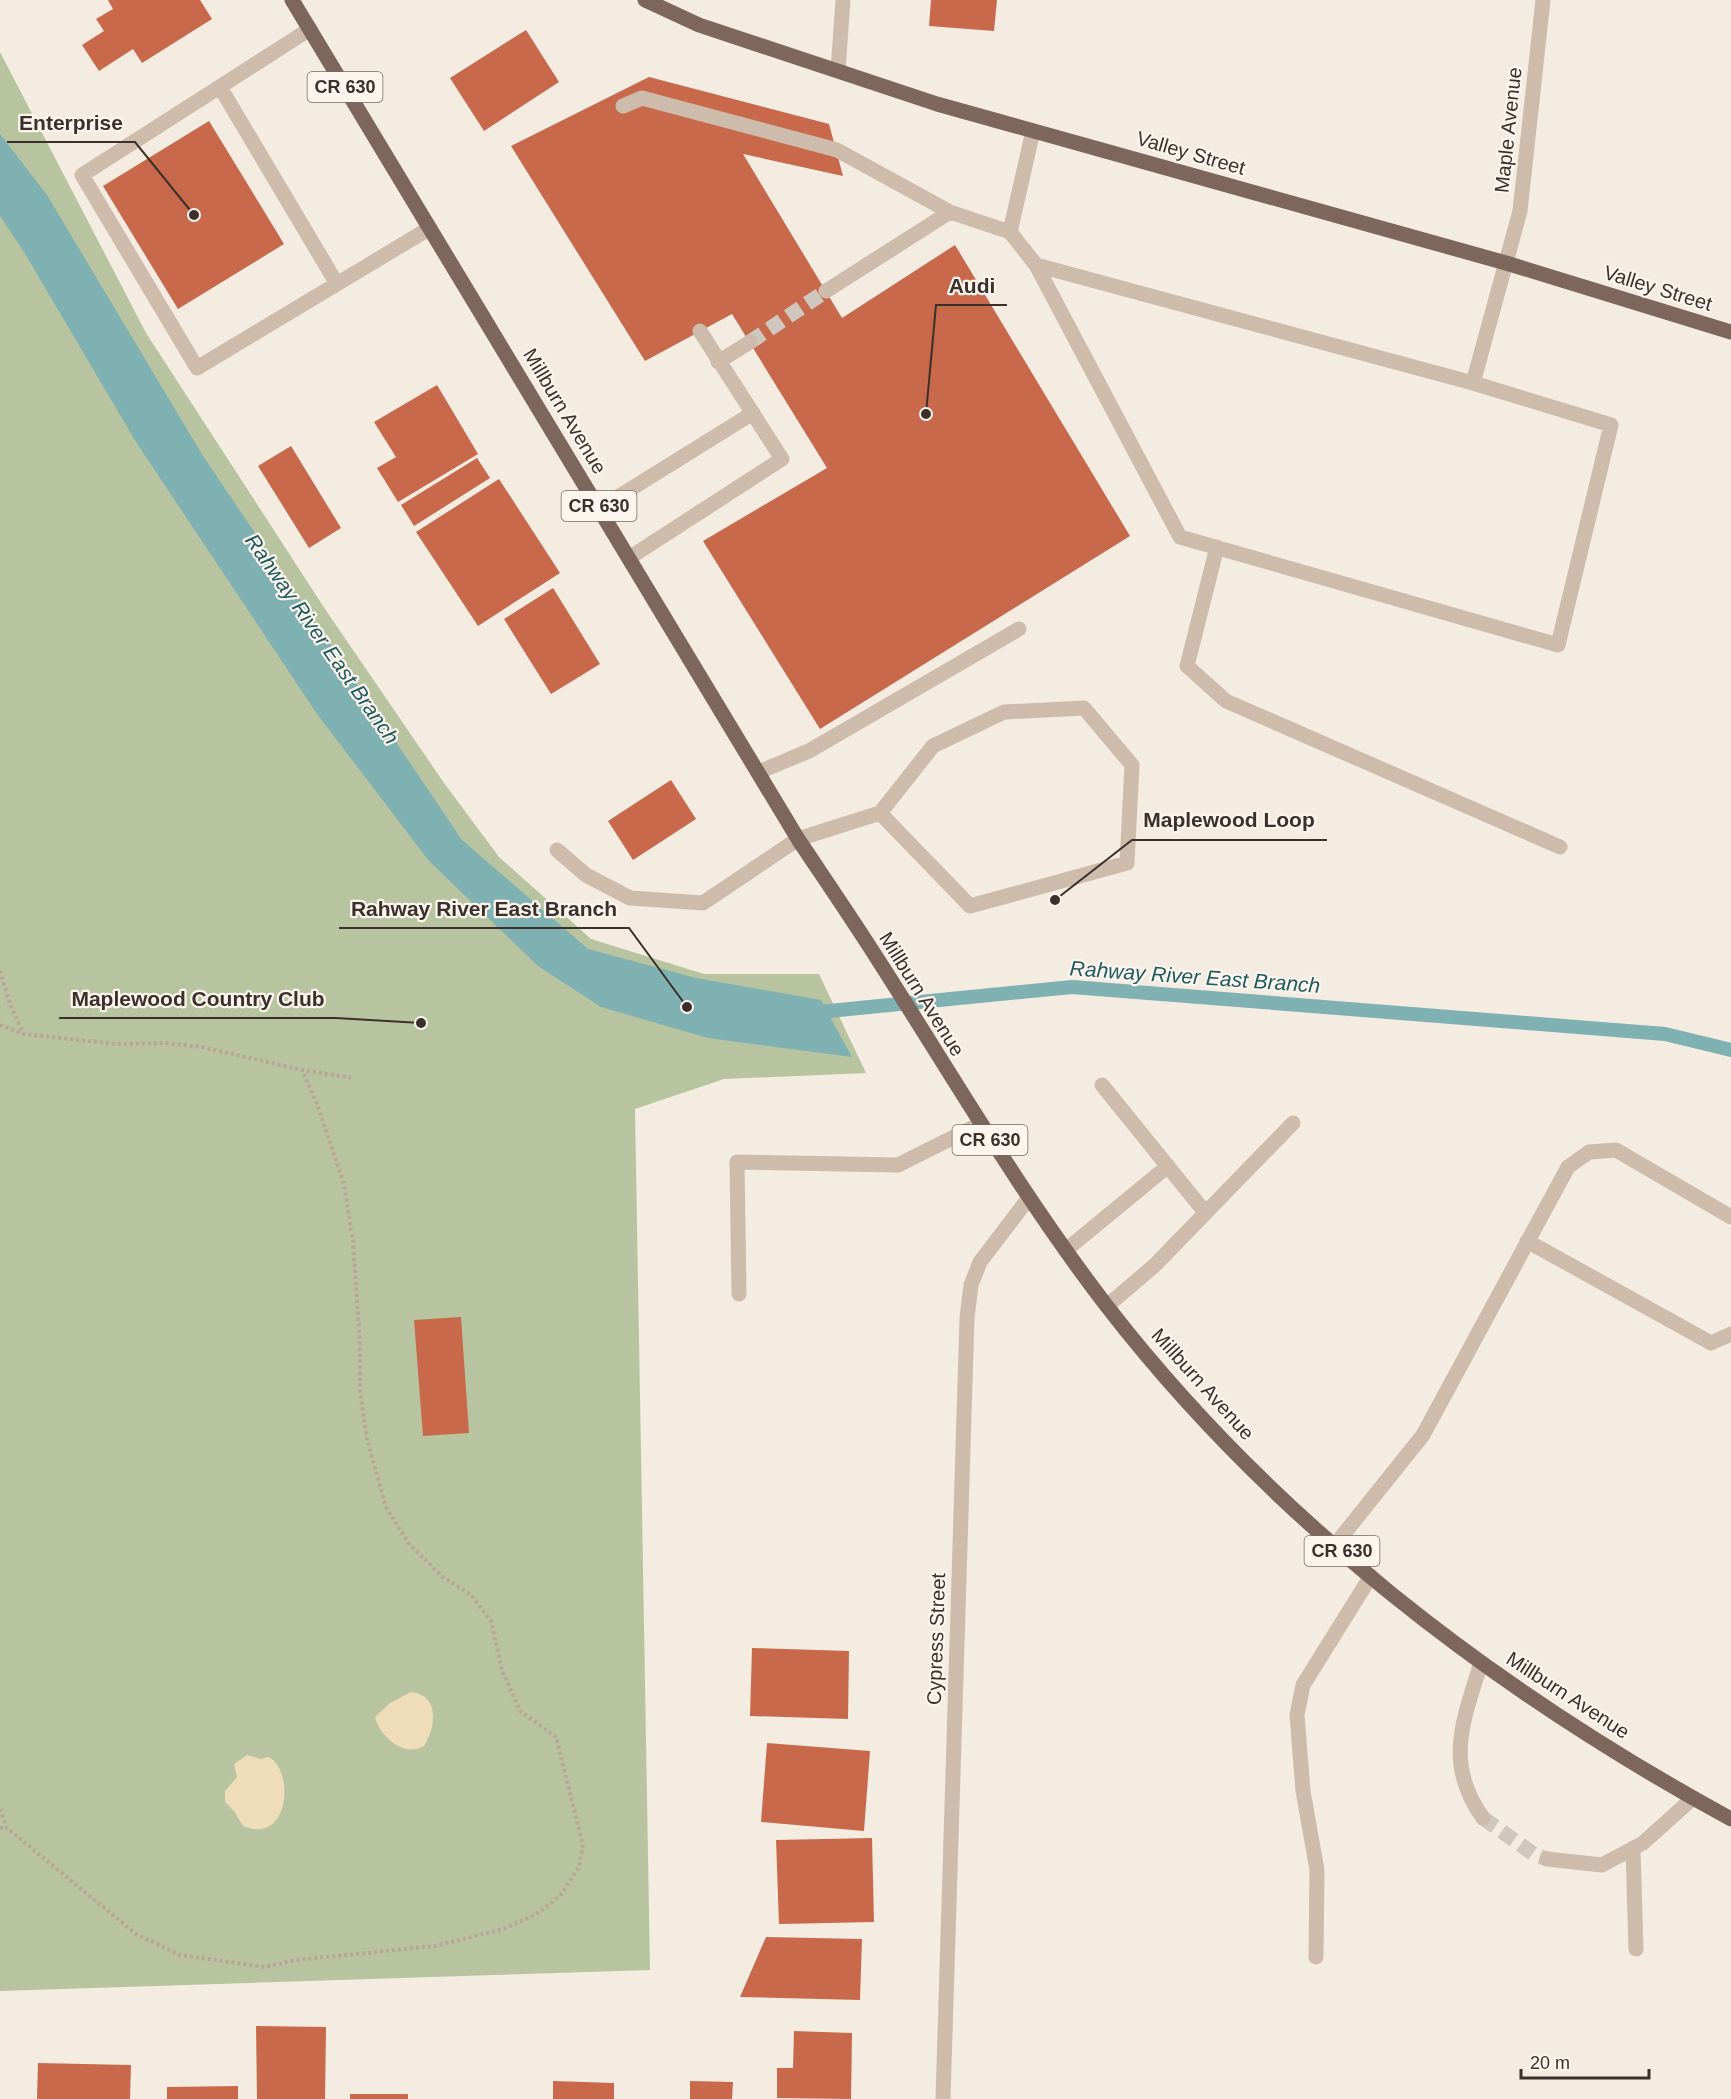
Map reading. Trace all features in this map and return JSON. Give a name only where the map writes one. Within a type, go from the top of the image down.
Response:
[{"type":"main road","name":"Valley Street","points":[[645,0],[699,25],[838,69],[937,104],[1506,263],[1731,332]]},
{"type":"main road","name":"Millburn Avenue","points":[[296,4],[798,839],[883,967],[951,1081],[1028,1199],[1107,1306],[1178,1392],[1256,1473],[1371,1576],[1481,1663],[1646,1771],[1731,1818]]},
{"type":"street","points":[[838,69],[843,0]]},
{"type":"street","name":"Maple Avenue","points":[[1473,383],[1520,211],[1543,0]]},
{"type":"street","points":[[310,29],[82,175],[172,327],[197,368],[430,228]]},
{"type":"street","points":[[220,87],[337,284]]},
{"type":"street","points":[[623,106],[642,98],[837,150],[950,212],[1010,232],[1036,265],[1180,537],[1558,645],[1611,425],[1473,383],[1036,265]]},
{"type":"street","points":[[1010,232],[1034,131]]},
{"type":"street","points":[[826,291],[950,212]]},
{"type":"street","points":[[628,558],[782,459],[700,331]]},
{"type":"street","points":[[718,362],[750,342]]},
{"type":"street","points":[[600,508],[753,413]]},
{"type":"street","points":[[1217,547],[1187,666],[1226,701],[1560,847]]},
{"type":"street","points":[[759,772],[809,751],[1019,629]]},
{"type":"street","points":[[556,850],[586,875],[630,898],[703,903],[798,839],[880,813],[933,746],[1004,712],[1084,708],[1132,765],[1127,863],[970,906],[880,813]]},
{"type":"street","points":[[1102,1085],[1204,1211]]},
{"type":"street","points":[[1107,1306],[1155,1265],[1204,1211],[1293,1123]]},
{"type":"street","points":[[739,1294],[737,1162],[898,1165],[980,1124]]},
{"type":"street","points":[[1335,1545],[1423,1435],[1568,1167],[1589,1152],[1616,1150],[1731,1217]]},
{"type":"street","points":[[1066,1250],[1168,1166]]},
{"type":"street","name":"Cypress Street","points":[[943,2099],[967,1318],[971,1285],[980,1262],[1028,1199]]},
{"type":"street","points":[[1527,1241],[1711,1343],[1731,1334]]},
{"type":"street","points":[[1316,1957],[1317,1870],[1303,1791],[1297,1715],[1303,1685],[1371,1576]]},
{"type":"street","points":[[1481,1663],[1461,1728],[1459,1757],[1470,1799],[1483,1818]]},
{"type":"street","points":[[1547,1859],[1602,1865],[1634,1850],[1693,1798]]},
{"type":"street","points":[[1634,1850],[1636,1949]]},
{"type":"path","points":[[0,971],[11,1007],[24,1034]]},
{"type":"path","points":[[0,1025],[24,1034],[116,1044],[165,1043],[202,1047],[302,1070],[354,1078]]},
{"type":"path","points":[[0,1809],[7,1828],[136,1934],[180,1955],[265,1967],[296,1960],[435,1946],[503,1929],[535,1915],[560,1896],[579,1867],[583,1845],[556,1737],[520,1711],[502,1670],[491,1621],[470,1594],[443,1577],[409,1544],[386,1507],[367,1439],[360,1392],[360,1345],[352,1241],[344,1184],[317,1104],[302,1070]]},
{"type":"path","points":[[0,1828],[7,1828]]},
{"type":"green space","points":[[0,52],[146,333],[325,609],[444,783],[499,857],[591,939],[704,974],[819,974],[866,1073],[724,1079],[635,1109],[650,1970],[0,1991]]},
{"type":"sand","points":[[411,1692],[427,1699],[433,1713],[428,1738],[424,1746],[416,1749],[401,1747],[387,1738],[375,1717],[390,1703]]},
{"type":"sand","points":[[247,1755],[261,1759],[268,1757],[277,1764],[282,1776],[283,1804],[279,1816],[271,1825],[259,1829],[243,1826],[225,1802],[225,1791],[237,1777],[234,1764]]},
{"type":"water","points":[[0,134],[47,195],[203,456],[462,840],[588,949],[696,978],[821,1000],[852,1057],[708,1038],[601,1007],[538,966],[429,861],[317,714],[136,442],[24,252],[0,216]]},
{"type":"building","points":[[108,0],[200,0],[212,19],[142,63],[133,49],[99,71],[82,45],[104,31],[96,19],[113,9]]},
{"type":"building","points":[[931,0],[997,0],[994,31],[929,26]]},
{"type":"building","points":[[526,30],[559,82],[484,131],[450,78]]},
{"type":"building","points":[[649,77],[829,124],[843,176],[743,154],[842,318],[955,245],[1130,536],[820,729],[703,541],[827,468],[732,314],[645,361],[511,146]]},
{"type":"building","points":[[209,121],[284,244],[178,309],[103,186]]},
{"type":"building","points":[[437,385],[478,454],[398,502],[377,468],[396,457],[374,422]]},
{"type":"building","points":[[291,446],[341,528],[309,548],[258,466]]},
{"type":"building","points":[[477,458],[490,478],[414,526],[401,505]]},
{"type":"building","points":[[499,479],[560,573],[478,626],[416,532]]},
{"type":"building","points":[[553,588],[600,664],[551,694],[504,619]]},
{"type":"building","points":[[671,780],[696,819],[633,860],[608,821]]},
{"type":"building","points":[[461,1317],[469,1433],[423,1436],[414,1320]]},
{"type":"building","points":[[752,1648],[849,1651],[848,1719],[750,1716]]},
{"type":"building","points":[[767,1743],[870,1751],[864,1831],[761,1822]]},
{"type":"building","points":[[872,1838],[874,1922],[779,1924],[776,1840]]},
{"type":"building","points":[[766,1937],[862,1939],[860,2000],[740,1997]]},
{"type":"building","points":[[256,2026],[326,2027],[325,2099],[257,2099]]},
{"type":"building","points":[[794,2031],[852,2033],[851,2099],[777,2098],[777,2068],[793,2068]]},
{"type":"building","points":[[38,2063],[131,2065],[130,2099],[37,2099]]},
{"type":"building","points":[[553,2081],[614,2083],[614,2099],[553,2099]]},
{"type":"building","points":[[690,2081],[733,2082],[732,2099],[690,2099]]},
{"type":"building","points":[[238,2086],[238,2099],[167,2099],[167,2087]]},
{"type":"building","points":[[350,2094],[408,2094],[408,2099],[350,2099]]},
{"type":"waterway","name":"Rahway River East Branch","points":[[809,1013],[1072,987],[1665,1034],[1731,1050]]},
{"type":"tunnel","points":[[750,342],[826,291]]},
{"type":"tunnel","points":[[1483,1818],[1535,1855],[1547,1859]]},
{"type":"place","name":"Enterprise","points":[[194,215]]},
{"type":"place","name":"Audi","points":[[926,414]]},
{"type":"place","name":"Maplewood Loop","points":[[1055,900]]},
{"type":"place","name":"Rahway River East Branch","points":[[687,1007]]},
{"type":"place","name":"Maplewood Country Club","points":[[421,1023]]}]
